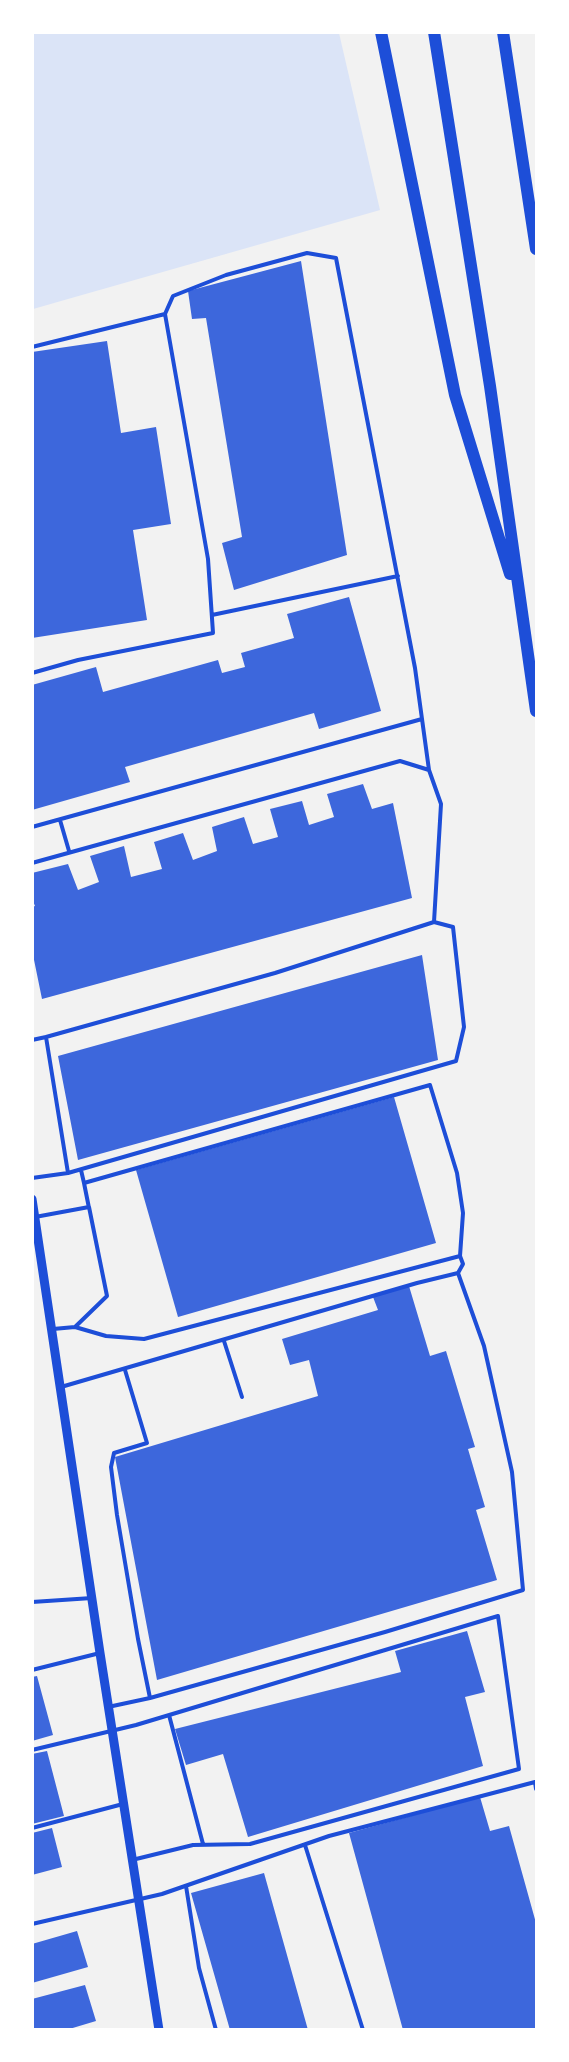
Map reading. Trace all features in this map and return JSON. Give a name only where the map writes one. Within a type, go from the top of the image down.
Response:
[{"type":"highway","points":[[381,32],[454,395],[521,610]]},
{"type":"highway","points":[[434,32],[490,386],[536,711]]},
{"type":"highway","points":[[503,32],[536,249]]},
{"type":"street","points":[[32,1198],[158,2030]]},
{"type":"lane","points":[[32,673],[78,660],[213,633],[208,559],[165,314],[173,296],[226,275],[307,253],[336,258],[415,668],[429,770],[441,804],[434,922]]},
{"type":"lane","points":[[32,347],[165,314]]},
{"type":"lane","points":[[212,615],[398,576]]},
{"type":"lane","points":[[32,827],[422,719]]},
{"type":"lane","points":[[32,862],[400,761],[429,770]]},
{"type":"lane","points":[[60,820],[69,851]]},
{"type":"lane","points":[[32,1040],[276,973],[434,922],[453,927],[464,1027],[456,1061],[81,1170],[52,1177],[32,1178]]},
{"type":"lane","points":[[46,1037],[68,1173]]},
{"type":"lane","points":[[84,1183],[430,1085],[457,1173],[463,1213],[460,1256],[462,1264],[458,1273],[484,1346],[512,1472],[523,1590],[384,1632],[150,1698],[108,1707]]},
{"type":"lane","points":[[75,1327],[107,1296],[81,1170]]},
{"type":"lane","points":[[34,1217],[89,1208]]},
{"type":"lane","points":[[52,1330],[75,1327],[106,1336],[144,1339],[460,1256]]},
{"type":"lane","points":[[60,1387],[458,1273]]},
{"type":"lane","points":[[224,1341],[242,1397]]},
{"type":"lane","points":[[124,1370],[147,1443],[114,1452],[111,1467],[117,1516],[150,1698]]},
{"type":"lane","points":[[32,1602],[92,1598]]},
{"type":"lane","points":[[32,1750],[169,1715],[498,1616],[519,1769],[250,1844],[193,1844],[132,1860]]},
{"type":"lane","points":[[32,1630],[32,1640]]},
{"type":"lane","points":[[32,1670],[100,1653]]},
{"type":"lane","points":[[169,1715],[203,1844]]},
{"type":"lane","points":[[32,1924],[162,1894],[329,1836],[535,1782],[536,1789]]},
{"type":"lane","points":[[32,1828],[123,1804]]},
{"type":"lane","points":[[305,1845],[363,2030]]},
{"type":"lane","points":[[186,1886],[199,1968],[216,2030]]},
{"type":"shaded area","points":[[33,32],[339,33],[380,210],[33,309]]},
{"type":"building","points":[[301,261],[347,555],[234,590],[222,543],[242,537],[206,318],[192,319],[188,291]]},
{"type":"building","points":[[107,341],[121,433],[156,427],[171,524],[133,530],[147,620],[32,638],[32,352]]},
{"type":"building","points":[[349,597],[381,711],[319,729],[314,713],[125,767],[130,782],[32,810],[32,685],[96,667],[103,692],[218,660],[222,673],[245,667],[241,653],[294,638],[287,614]]},
{"type":"building","points":[[363,784],[372,809],[393,803],[412,898],[42,999],[32,950],[32,907],[35,906],[32,899],[32,873],[68,864],[78,890],[99,882],[90,856],[124,846],[131,877],[162,869],[154,842],[183,833],[193,860],[217,851],[212,827],[244,817],[253,844],[278,837],[270,809],[302,801],[309,825],[334,817],[327,794]]},
{"type":"building","points":[[422,955],[438,1060],[78,1160],[58,1056]]},
{"type":"building","points":[[394,1097],[436,1243],[178,1317],[136,1170]]},
{"type":"building","points":[[409,1286],[430,1356],[446,1351],[475,1447],[468,1449],[485,1507],[476,1510],[497,1580],[157,1680],[115,1457],[318,1396],[309,1360],[290,1365],[282,1339],[378,1310],[373,1297]]},
{"type":"building","points":[[467,1631],[485,1692],[465,1697],[483,1766],[248,1837],[223,1754],[186,1765],[175,1729],[401,1672],[395,1651]]},
{"type":"building","points":[[37,1676],[53,1735],[32,1741],[32,1677]]},
{"type":"building","points":[[47,1751],[64,1816],[32,1824],[32,1754]]},
{"type":"building","points":[[480,1797],[490,1831],[509,1826],[536,1923],[536,2030],[403,2030],[349,1833]]},
{"type":"building","points":[[52,1828],[62,1867],[32,1875],[32,1833]]},
{"type":"building","points":[[264,1873],[308,2030],[230,2030],[191,1893]]},
{"type":"building","points":[[77,1931],[88,1967],[32,1983],[32,1944]]},
{"type":"building","points":[[85,1985],[96,2021],[66,2030],[32,2030],[32,1999]]}]
